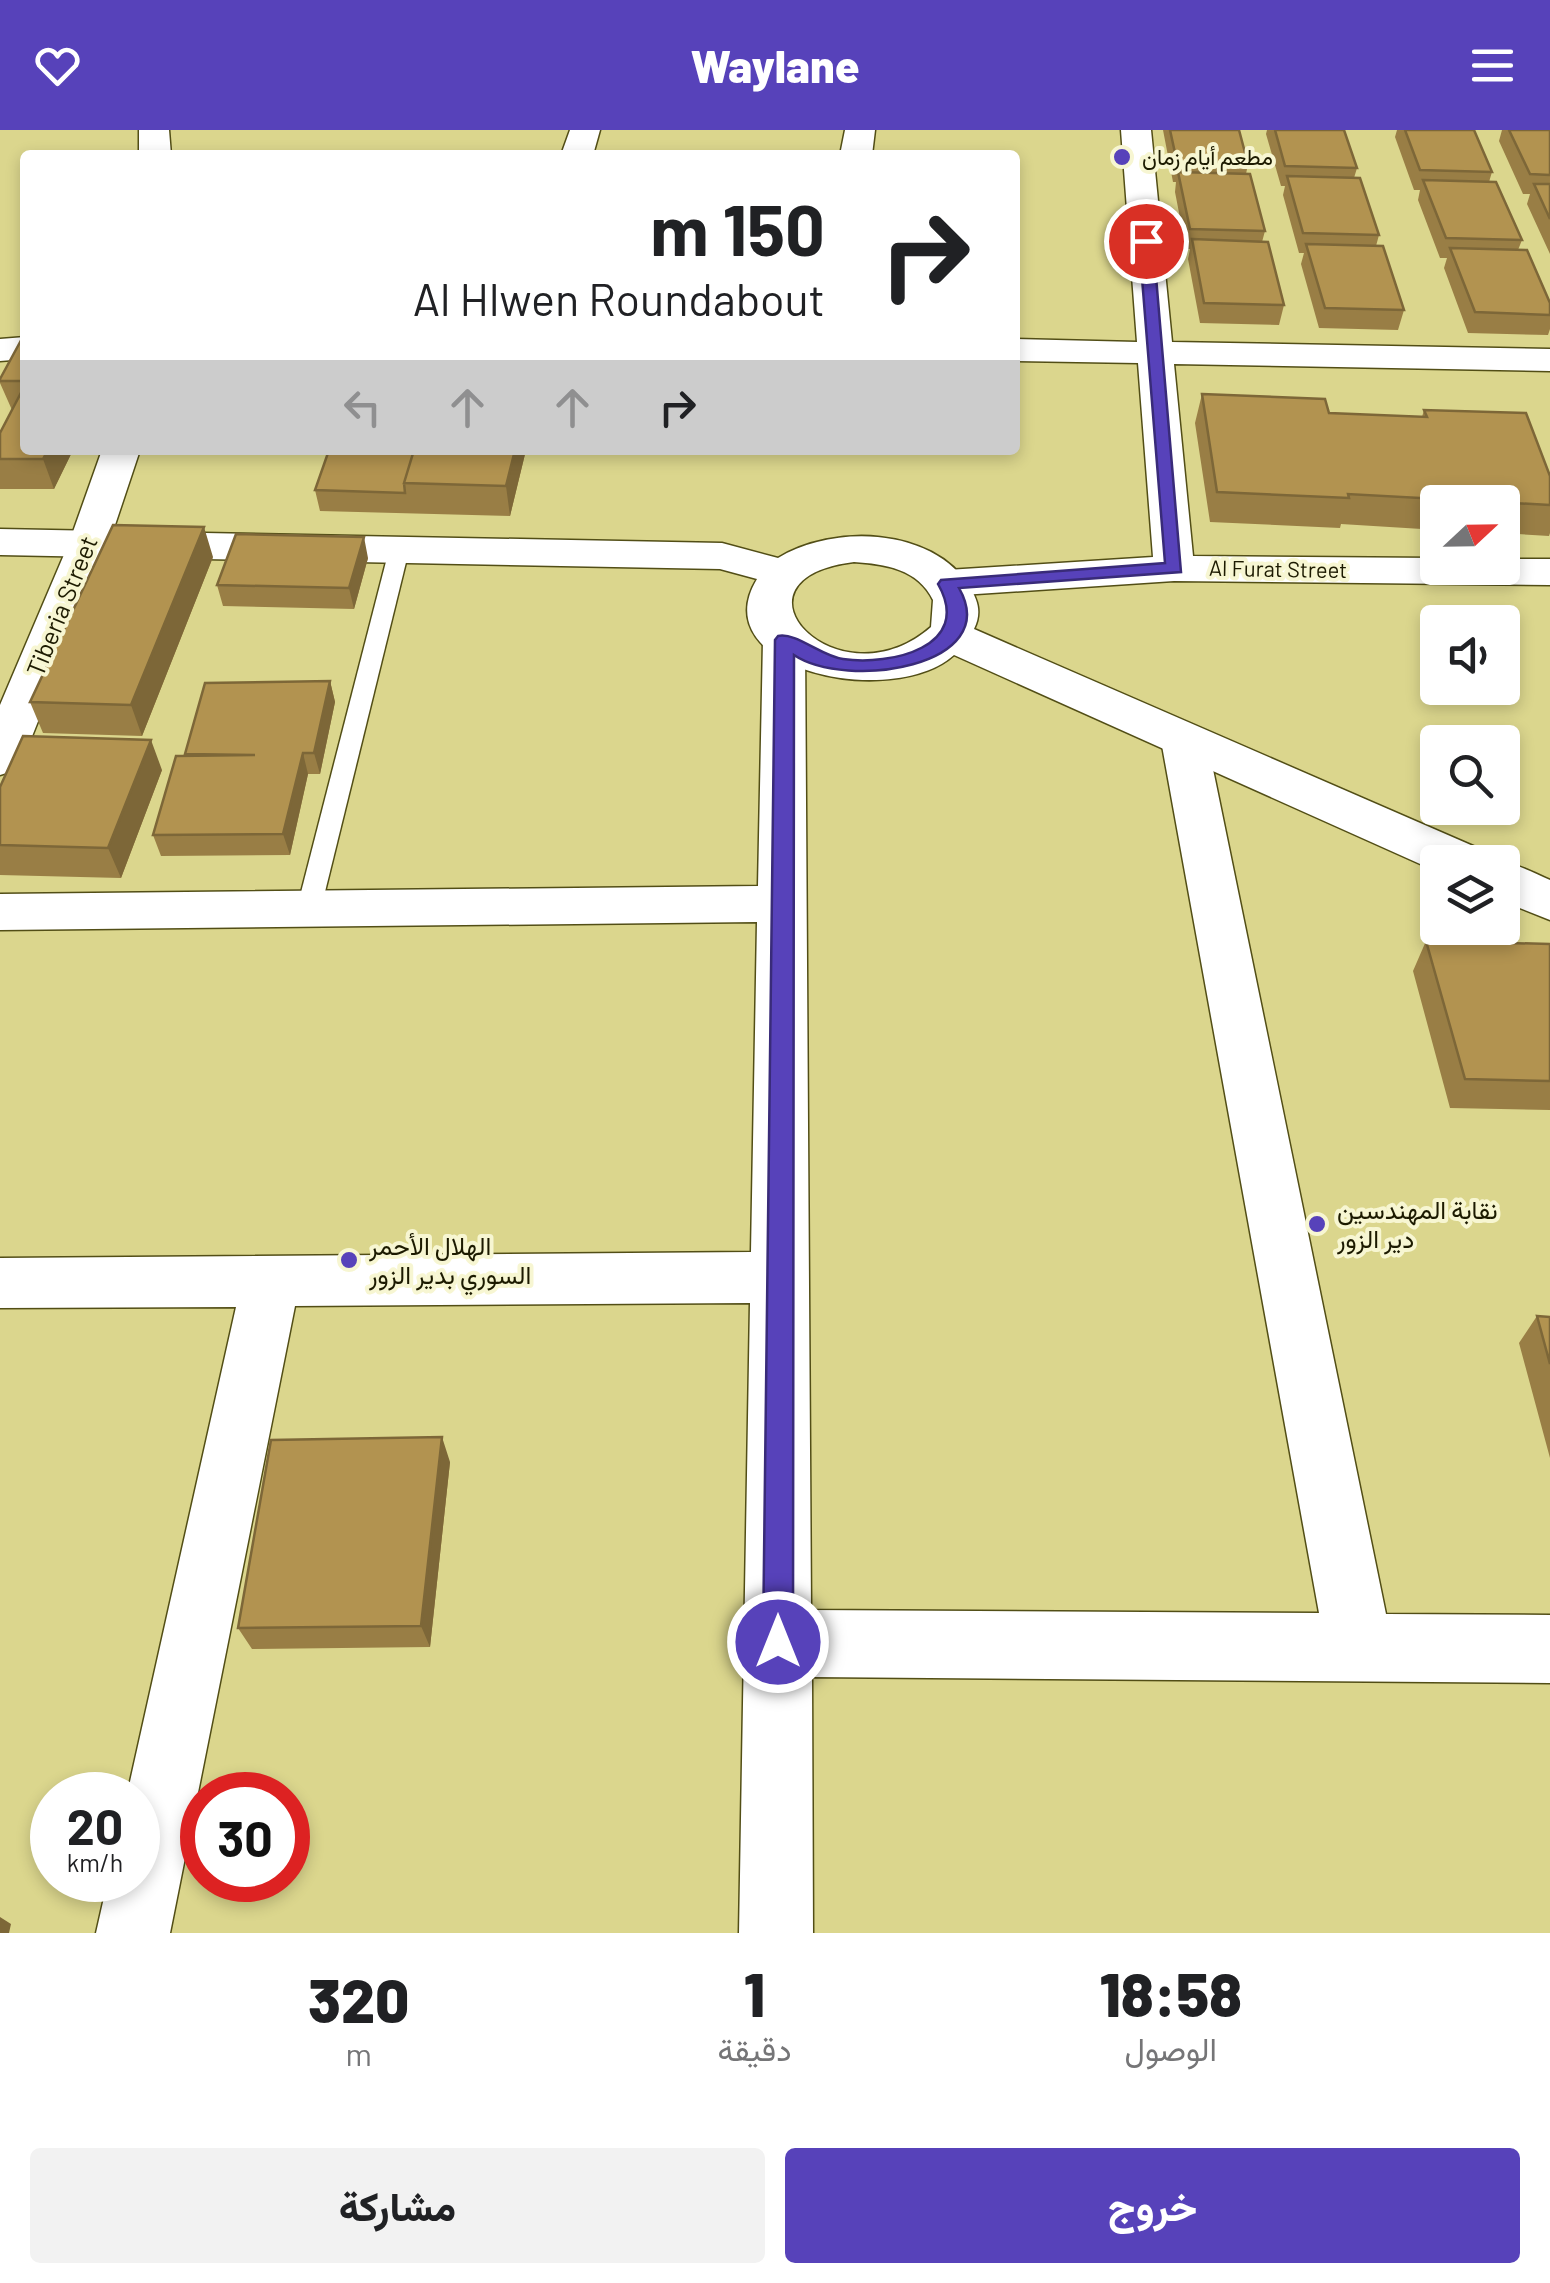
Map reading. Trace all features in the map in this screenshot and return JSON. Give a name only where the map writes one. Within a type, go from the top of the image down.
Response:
[{"type":"street","points":[[1136,130],[1174,568]]},
{"type":"street","points":[[1020,350],[1550,360]]},
{"type":"street","name":"Tiberia Street","points":[[0,760],[88,544],[118,455]]},
{"type":"street","points":[[0,542],[722,556],[784,573]]},
{"type":"street","points":[[854,549],[908,557],[931,568],[947,584],[957,600],[957,618],[949,635],[930,652],[870,668],[837,665],[808,655],[784,640],[772,624],[768,606],[772,589],[784,573],[803,561],[854,549]]},
{"type":"street","name":"Al Furat Street","points":[[947,584],[1174,568],[1550,572]]},
{"type":"street","points":[[949,635],[1423,845]]},
{"type":"street","points":[[776,1933],[784,640]]},
{"type":"street","points":[[1184,740],[1359,1647]]},
{"type":"street","points":[[1520,888],[1550,901]]},
{"type":"street","points":[[0,912],[783,904]]},
{"type":"street","points":[[0,1282],[780,1277]]},
{"type":"street","points":[[133,1933],[270,1280]]},
{"type":"street","points":[[778,1642],[1550,1650]]},
{"type":"lane","points":[[309,908],[399,550]]},
{"type":"building","points":[[1170,130],[1239,130],[1248,164],[1177,162]]},
{"type":"building","points":[[1275,130],[1344,130],[1357,168],[1285,166]]},
{"type":"building","points":[[1405,130],[1474,130],[1492,172],[1420,170]]},
{"type":"building","points":[[1509,130],[1550,130],[1550,175],[1530,174]]},
{"type":"building","points":[[1178,172],[1250,174],[1265,231],[1190,229]]},
{"type":"building","points":[[1287,176],[1360,178],[1379,235],[1303,233]]},
{"type":"building","points":[[1423,180],[1496,182],[1522,240],[1446,238]]},
{"type":"building","points":[[1534,184],[1550,184],[1550,219]]},
{"type":"building","points":[[1192,239],[1268,242],[1284,305],[1204,303]]},
{"type":"building","points":[[1306,244],[1383,246],[1404,310],[1325,308]]},
{"type":"building","points":[[1450,248],[1527,250],[1550,303],[1550,315],[1475,312]]},
{"type":"building","points":[[20,342],[20,381],[0,379]]},
{"type":"building","points":[[1202,394],[1325,399],[1329,413],[1427,417],[1424,410],[1526,413],[1550,476],[1550,505],[1520,503],[1520,485],[1420,485],[1420,498],[1217,492]]},
{"type":"building","points":[[20,395],[20,455],[45,455],[43,459],[0,459],[0,433]]},
{"type":"building","points":[[327,455],[412,455],[405,493],[315,490]]},
{"type":"building","points":[[412,455],[514,455],[506,486],[404,483]]},
{"type":"building","points":[[113,525],[204,527],[131,705],[30,702]]},
{"type":"building","points":[[236,534],[364,537],[349,588],[217,585]]},
{"type":"building","points":[[330,681],[314,753],[303,753],[283,834],[153,835],[176,756],[255,755],[185,754],[205,683]]},
{"type":"building","points":[[23,736],[151,740],[108,848],[0,845],[0,787]]},
{"type":"building","points":[[1550,944],[1550,1081],[1465,1079],[1427,945]]},
{"type":"building","points":[[1537,1316],[1550,1317],[1550,1364]]},
{"type":"building","points":[[442,1437],[421,1626],[238,1628],[271,1440]]},
{"type":"place","name":"مطعم أيام زمان","points":[[1122,157]]},
{"type":"place","name":"نقابة المهندسين دير الزور","points":[[1317,1224]]},
{"type":"place","name":"الهلال الأحمر السوري بدير الزور","points":[[349,1260]]},
{"type":"route","points":[[778,1642],[784,640],[808,655],[837,665],[870,668],[903,662],[930,652],[949,635],[957,618],[957,600],[947,584],[1174,568],[1146,241]]}]
